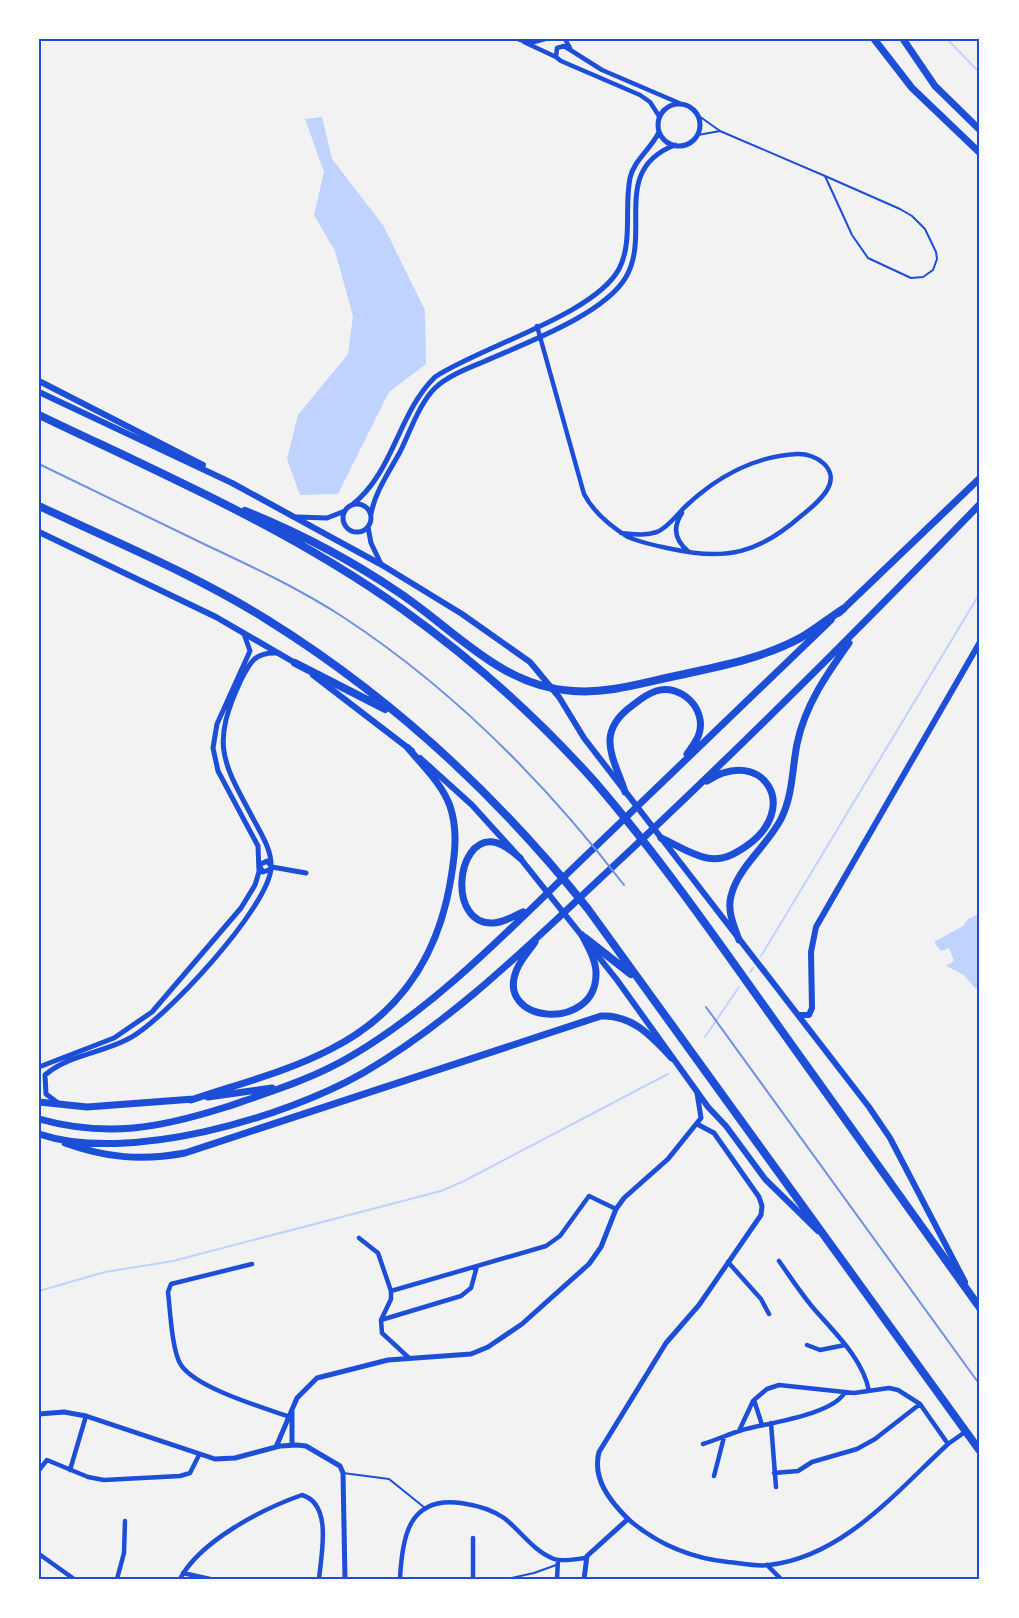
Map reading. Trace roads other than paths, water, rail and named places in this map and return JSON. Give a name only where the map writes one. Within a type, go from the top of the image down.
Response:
[{"type":"highway","points":[[39,415],[211,498],[341,568],[404,610],[481,672],[593,781],[618,810],[752,989],[978,1306]]},
{"type":"highway","points":[[211,498],[293,530],[347,558],[412,602],[491,663],[528,681],[571,692],[607,690],[686,674],[772,651],[802,637],[843,609]]},
{"type":"highway","points":[[39,506],[160,562],[266,619],[405,719],[444,753],[524,832],[588,909],[980,1451]]},
{"type":"highway","points":[[295,663],[405,719]]},
{"type":"highway","points":[[584,936],[639,981]]},
{"type":"main road","points":[[872,39],[912,88],[980,153]]},
{"type":"main road","points":[[903,39],[935,86],[980,130]]},
{"type":"main road","points":[[39,381],[179,451],[284,513],[382,565],[462,614],[530,662],[543,675],[584,738],[763,973],[848,1079],[890,1138],[978,1306]]},
{"type":"main road","points":[[39,392],[232,483]]},
{"type":"main road","points":[[39,1119],[85,1128],[119,1130],[154,1127],[289,1086],[353,1055],[397,1026],[458,976],[540,899],[980,478]]},
{"type":"main road","points":[[54,1140],[111,1144],[192,1136],[321,1094],[363,1073],[423,1034],[555,921],[663,820],[861,627],[980,504]]},
{"type":"main road","points":[[39,532],[243,632],[295,663],[408,748],[472,805],[520,858],[584,936],[689,1082],[765,1179],[828,1240]]},
{"type":"main road","points":[[740,941],[729,903],[734,886],[781,819],[792,784],[797,743],[809,706],[820,685],[861,627]]},
{"type":"main road","points":[[795,1013],[804,1017],[812,1008],[810,968],[816,927],[980,642]]},
{"type":"main road","points":[[625,792],[611,750],[612,730],[622,713],[643,697],[668,689],[679,692],[691,700],[697,708],[701,724],[694,744],[672,774]]},
{"type":"main road","points":[[190,1100],[293,1066],[333,1048],[383,1013],[417,975],[432,950],[447,905],[456,842],[455,822],[449,804],[438,785],[408,748]]},
{"type":"main road","points":[[661,838],[707,858],[726,858],[756,838],[771,820],[774,799],[762,778],[741,769],[714,777],[693,791]]},
{"type":"main road","points":[[520,858],[499,843],[477,845],[467,858],[463,900],[474,917],[490,923],[528,910]]},
{"type":"main road","points":[[546,929],[522,959],[514,977],[520,1000],[526,1007],[540,1015],[557,1015],[576,1008],[588,1000],[597,971],[584,936]]},
{"type":"main road","points":[[39,1134],[92,1153],[117,1157],[159,1158],[185,1153],[601,1016],[617,1016],[632,1022],[672,1058]]},
{"type":"main road","points":[[39,1102],[68,1107],[190,1100],[289,1086]]},
{"type":"street","points":[[284,513],[317,519],[345,511],[373,485],[420,394],[435,377],[589,300],[602,291],[615,274],[625,255],[629,190],[633,169],[659,132],[659,116],[650,102],[640,95],[572,66],[518,39]]},
{"type":"street","points":[[524,42],[537,43],[545,39]]},
{"type":"street","points":[[565,39],[573,52]]},
{"type":"street","points":[[382,565],[371,543],[368,527],[370,514],[376,496],[424,404],[435,389],[464,370],[540,336],[597,307],[620,286],[630,269],[636,194],[642,171],[653,158],[675,146],[689,144],[698,135],[699,116],[691,107],[602,70],[561,45],[556,48],[556,57]]},
{"type":"street","points":[[659,116],[667,107],[679,103]]},
{"type":"street","points":[[659,132],[667,142],[675,146]]},
{"type":"street","points":[[537,326],[584,494],[597,513],[621,533],[643,542],[692,554],[726,555],[744,552],[773,539],[804,514],[827,491],[830,479],[828,471],[821,460],[811,455],[774,458],[727,475],[655,532],[642,535],[621,533]]},
{"type":"street","points":[[352,505],[365,506],[370,514]]},
{"type":"street","points":[[687,505],[677,520],[675,530],[680,543],[692,554]]},
{"type":"street","points":[[345,511],[345,524],[351,531],[360,531],[368,527]]},
{"type":"street","points":[[39,1067],[114,1038],[152,1012],[241,908],[255,885],[259,865],[258,846],[218,771],[213,748],[217,724],[250,651],[251,646],[243,632]]},
{"type":"street","points":[[68,1107],[46,1094],[45,1075],[69,1061],[129,1039],[156,1020],[208,965],[265,891],[272,867],[263,838],[227,768],[221,737],[228,712],[250,662],[263,653],[279,653]]},
{"type":"street","points":[[259,865],[267,861],[272,867],[306,873]]},
{"type":"street","points":[[276,1447],[284,1434],[292,1409],[303,1390],[321,1376],[408,1357],[471,1354],[505,1336],[542,1308],[589,1264],[601,1247],[616,1209],[624,1198],[668,1159],[697,1124],[701,1118],[696,1091]]},
{"type":"street","points":[[701,1118],[715,1115]]},
{"type":"street","points":[[697,1124],[714,1133],[759,1197],[762,1206],[755,1228],[728,1262],[699,1305],[666,1343],[624,1416],[603,1446],[598,1466],[603,1492],[628,1519],[660,1541],[691,1556],[767,1565],[813,1552],[852,1531],[948,1444],[965,1432]]},
{"type":"street","points":[[391,1291],[531,1252],[554,1241],[589,1196],[616,1209]]},
{"type":"street","points":[[359,1238],[378,1252],[391,1291],[390,1302],[381,1320],[383,1336],[408,1357]]},
{"type":"street","points":[[779,1261],[807,1301],[845,1345],[864,1375],[869,1391]]},
{"type":"street","points":[[728,1262],[761,1299],[769,1314]]},
{"type":"street","points":[[252,1264],[171,1284],[168,1292],[178,1359],[185,1370],[208,1385],[290,1417]]},
{"type":"street","points":[[381,1320],[461,1296],[474,1282],[477,1266]]},
{"type":"street","points":[[807,1345],[820,1350],[845,1345]]},
{"type":"street","points":[[739,1431],[754,1400],[767,1389],[779,1385],[845,1392],[890,1388],[898,1390],[920,1404],[948,1444]]},
{"type":"street","points":[[703,1444],[739,1431],[836,1403],[845,1392]]},
{"type":"street","points":[[754,1400],[762,1425]]},
{"type":"street","points":[[774,1473],[798,1471],[812,1462],[857,1449],[920,1404]]},
{"type":"street","points":[[39,1414],[64,1412],[86,1416],[199,1455],[225,1459],[292,1444],[306,1446],[340,1466],[343,1473],[345,1579]]},
{"type":"street","points":[[70,1470],[86,1416]]},
{"type":"street","points":[[290,1417],[292,1444]]},
{"type":"street","points":[[771,1423],[776,1487]]},
{"type":"street","points":[[714,1476],[724,1437]]},
{"type":"street","points":[[39,1470],[48,1460],[70,1470],[104,1480],[180,1476],[190,1473],[199,1455]]},
{"type":"street","points":[[180,1579],[183,1573],[219,1539],[272,1507],[302,1495],[315,1503],[321,1514],[319,1579]]},
{"type":"street","points":[[400,1579],[404,1537],[412,1522],[425,1508],[449,1502],[491,1511],[507,1521],[544,1554],[558,1562],[585,1558]]},
{"type":"street","points":[[584,1579],[585,1558],[593,1548],[628,1519]]},
{"type":"street","points":[[117,1579],[124,1553],[126,1521]]},
{"type":"street","points":[[473,1538],[473,1579]]},
{"type":"street","points":[[39,1554],[74,1579]]},
{"type":"street","points":[[557,1579],[558,1562]]},
{"type":"street","points":[[767,1565],[781,1579]]},
{"type":"street","points":[[183,1573],[210,1579]]},
{"type":"lane","points":[[699,116],[720,131],[825,176],[912,216],[925,230],[936,252],[937,259],[933,270],[923,277],[910,278],[868,258],[852,235],[825,176]]},
{"type":"lane","points":[[698,135],[720,131]]},
{"type":"lane","points":[[343,1473],[389,1479],[425,1508]]},
{"type":"lane","points":[[507,1579],[534,1574],[558,1562]]},
{"type":"water","points":[[322,117],[332,159],[383,225],[425,310],[426,364],[389,392],[338,494],[300,495],[287,459],[298,415],[348,354],[353,316],[335,251],[314,215],[324,172],[305,119]]},
{"type":"water","points":[[980,913],[980,987],[976,989],[964,975],[946,966],[954,961],[949,948],[941,951],[934,942],[963,926],[968,919]]},
{"type":"waterway","points":[[947,39],[980,73]]},
{"type":"waterway","points":[[761,956],[980,593]]},
{"type":"waterway","points":[[750,972],[753,968]]},
{"type":"waterway","points":[[705,1037],[739,987]]},
{"type":"waterway","points":[[39,1291],[105,1272],[173,1261],[441,1191],[668,1074]]},
{"type":"railway","points":[[39,464],[259,570],[327,607],[383,645],[459,706],[495,739],[562,809],[624,885]]},
{"type":"railway","points":[[706,1007],[980,1385]]}]
